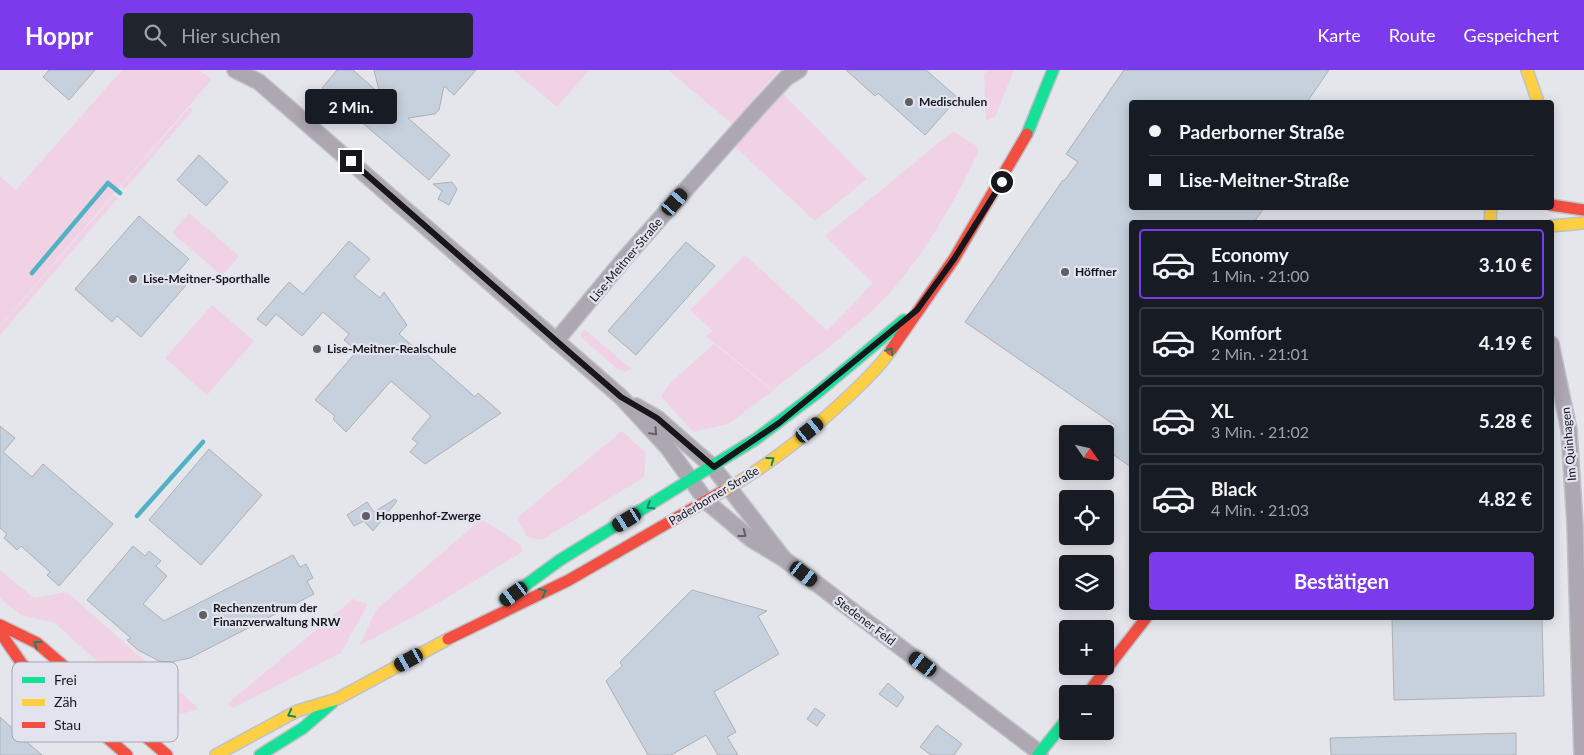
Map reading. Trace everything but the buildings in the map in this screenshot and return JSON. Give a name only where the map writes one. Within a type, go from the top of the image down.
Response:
[{"type":"street","name":"Lise-Meitner-Straße","points":[[556,341],[625,258],[758,107],[786,78],[799,70]]},
{"type":"street","name":"Paderborner Straße","points":[[216,755],[297,711],[337,699],[468,628],[569,580],[730,488],[771,460],[843,402],[882,364],[917,310],[954,259],[994,195],[1033,122],[1052,70]]},
{"type":"street","points":[[1527,70],[1537,100]]},
{"type":"street","points":[[237,71],[259,82],[621,397],[665,444],[692,481]]},
{"type":"street","points":[[1554,205],[1584,210]]},
{"type":"street","points":[[1554,225],[1584,223]]},
{"type":"street","name":"Paderborner Straße","points":[[468,628],[560,560],[692,481],[779,423],[917,310]]},
{"type":"street","name":"Im Quinhagen","points":[[1554,358],[1569,430],[1575,525],[1582,755]]},
{"type":"street","points":[[621,397],[657,418],[714,467],[730,488]]},
{"type":"street","name":"Stedener Feld","points":[[692,481],[706,502],[750,539],[784,559],[1039,754]]},
{"type":"street","name":"Stedener Feld","points":[[730,488],[784,559]]},
{"type":"street","points":[[1094,685],[1144,620]]},
{"type":"street","points":[[0,624],[37,643],[59,662]]},
{"type":"street","points":[[0,632],[21,662]]},
{"type":"street","name":"Paderborner Straße","points":[[261,755],[303,728],[337,699]]},
{"type":"street","points":[[1039,754],[1059,729]]},
{"type":"street","points":[[99,742],[109,755]]},
{"type":"street","points":[[113,742],[128,755]]},
{"type":"street","points":[[152,742],[167,755]]},
{"type":"shaded area","points":[[122,70],[199,70],[212,79],[0,326],[0,176],[16,190]]},
{"type":"shaded area","points":[[513,70],[589,70],[557,107]]},
{"type":"shaded area","points":[[668,70],[779,70],[732,124]]},
{"type":"shaded area","points":[[988,70],[1014,70],[995,117],[986,121],[984,74]]},
{"type":"shaded area","points":[[782,93],[867,179],[815,221],[735,147]]},
{"type":"shaded area","points":[[190,107],[193,110],[125,189],[121,186]]},
{"type":"shaded area","points":[[953,131],[977,146],[978,153],[968,174],[934,234],[908,271],[877,306],[852,328],[773,390],[706,336],[713,331],[690,310],[745,255],[829,332],[828,330],[873,283],[825,236]]},
{"type":"shaded area","points":[[114,195],[118,198],[0,335],[0,327]]},
{"type":"shaded area","points":[[189,213],[239,256],[222,276],[172,233]]},
{"type":"shaded area","points":[[212,305],[254,341],[207,395],[165,358]]},
{"type":"shaded area","points":[[584,329],[632,368],[625,372],[616,368],[580,336]]},
{"type":"shaded area","points":[[714,344],[773,391],[728,424],[693,432],[661,396],[672,381]]},
{"type":"shaded area","points":[[622,431],[646,453],[644,477],[542,540],[527,537],[517,518]]},
{"type":"shaded area","points":[[480,520],[485,521],[521,545],[522,552],[435,605],[359,646],[376,610]]},
{"type":"shaded area","points":[[0,570],[34,598],[67,592],[146,662],[98,662],[55,623],[21,615],[0,598]]},
{"type":"shaded area","points":[[353,599],[368,604],[341,653],[233,708],[227,704]]},
{"type":"shaded area","points":[[178,690],[199,709],[181,714],[178,713]]},
{"type":"waterway","points":[[32,273],[108,183],[120,193]]},
{"type":"waterway","points":[[137,516],[203,442]]},
{"type":"traffic: fast","points":[[1027,134],[1053,70]]},
{"type":"traffic: fast","points":[[505,600],[560,560],[756,439],[817,393],[904,320]]},
{"type":"traffic: fast","points":[[260,755],[303,728],[332,703]]},
{"type":"traffic: fast","points":[[1038,755],[1059,729]]},
{"type":"traffic: slow","points":[[1527,70],[1537,100]]},
{"type":"traffic: slow","points":[[1490,220],[1491,210]]},
{"type":"traffic: slow","points":[[1554,226],[1584,223]]},
{"type":"traffic: slow","points":[[723,491],[758,470],[837,407],[868,378],[891,350]]},
{"type":"traffic: slow","points":[[216,755],[297,711],[337,699],[448,639]]},
{"type":"traffic: jam","points":[[891,350],[954,259],[1027,134]]},
{"type":"traffic: jam","points":[[1554,205],[1584,210]]},
{"type":"traffic: jam","points":[[448,639],[569,580],[723,491]]},
{"type":"traffic: jam","points":[[1094,685],[1144,620]]},
{"type":"traffic: jam","points":[[0,625],[37,643],[59,662]]},
{"type":"traffic: jam","points":[[0,632],[21,662]]},
{"type":"traffic: jam","points":[[112,742],[127,755]]},
{"type":"traffic: jam","points":[[152,742],[167,755]]},
{"type":"place","name":"Medischulen","points":[[909,102]]},
{"type":"place","name":"Höffner","points":[[1065,272]]},
{"type":"place","name":"Lise-Meitner-Sporthalle","points":[[133,279]]},
{"type":"place","name":"Lise-Meitner-Realschule","points":[[317,349]]},
{"type":"place","name":"Hoppenhof-Zwerge","points":[[366,516]]},
{"type":"place","name":"Rechenzentrum der Finanzverwaltung NRW","points":[[203,615]]},
{"type":"route","points":[[351,161],[621,397],[657,418],[714,467],[779,423],[917,310],[974,229],[1002,182]]}]
